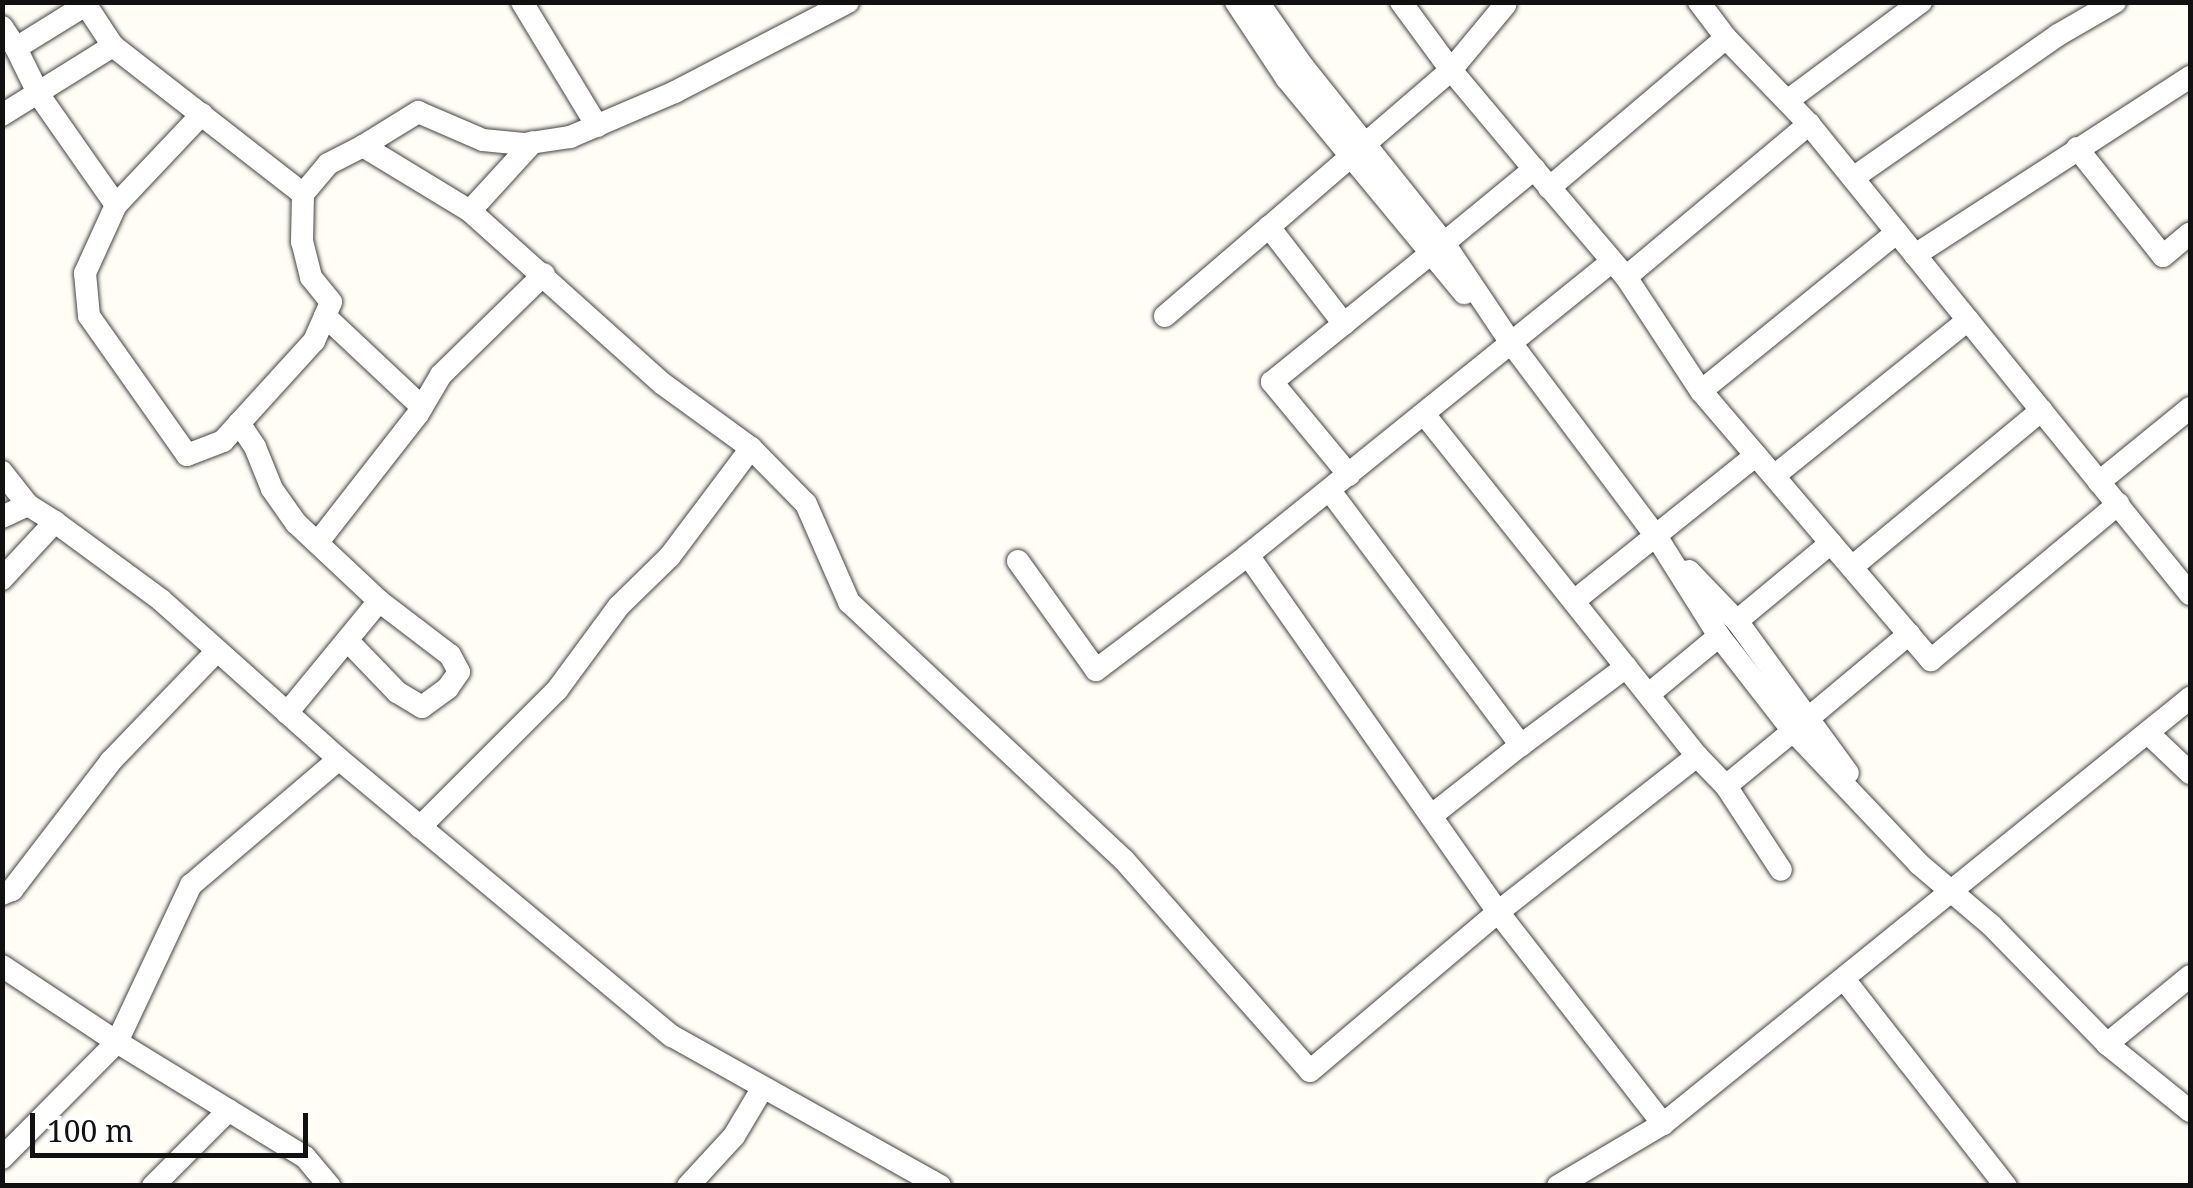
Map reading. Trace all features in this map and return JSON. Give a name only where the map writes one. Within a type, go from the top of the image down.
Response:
[{"type":"street","points":[[522,2],[597,126]]},
{"type":"street","points":[[202,114],[116,205],[85,273],[90,316],[186,456],[223,441],[314,342],[331,302],[312,277],[302,242],[303,194],[328,164],[418,112],[483,140],[533,142],[570,137],[675,92],[848,2]]},
{"type":"street","points":[[1236,2],[1287,79],[1357,151]]},
{"type":"street","points":[[1258,2],[1357,151],[1511,343],[1882,826],[1992,925],[2108,1044],[2190,1112]]},
{"type":"street","points":[[1401,2],[1451,70],[1619,269],[1701,391],[1931,660],[2118,504]]},
{"type":"street","points":[[1699,2],[1726,38],[1809,124],[2190,594]]},
{"type":"street","points":[[1787,101],[1921,2]]},
{"type":"street","points":[[1853,178],[2058,35],[2115,2]]},
{"type":"street","points":[[1165,316],[1451,70],[1506,3]]},
{"type":"street","points":[[16,48],[84,4],[113,46],[303,194]]},
{"type":"street","points":[[2,27],[39,95],[116,205]]},
{"type":"street","points":[[1549,188],[1726,38]]},
{"type":"street","points":[[2,116],[113,46]]},
{"type":"street","points":[[1915,255],[2190,77]]},
{"type":"street","points":[[1018,561],[1096,670],[1248,555],[1511,343],[1619,269],[1809,124]]},
{"type":"street","points":[[470,211],[533,142]]},
{"type":"street","points":[[363,146],[470,211],[663,384],[751,448],[806,504],[849,602],[1124,860],[1310,1071],[1498,912],[1697,756]]},
{"type":"street","points":[[2077,148],[2163,256],[2190,233]]},
{"type":"street","points":[[1349,475],[1272,382],[1534,169]]},
{"type":"street","points":[[1269,226],[1344,324]]},
{"type":"street","points":[[1701,391],[1897,232]]},
{"type":"street","points":[[318,542],[422,407],[441,375],[476,335],[503,316],[544,274]]},
{"type":"street","points":[[326,316],[422,407]]},
{"type":"street","points":[[1774,476],[1968,320]]},
{"type":"street","points":[[2100,482],[2190,408]]},
{"type":"street","points":[[1852,566],[2042,410]]},
{"type":"street","points":[[1424,414],[1697,756],[1726,786],[1782,870]]},
{"type":"street","points":[[239,424],[255,447],[272,489],[296,523],[380,601],[450,656],[459,672],[448,688],[422,708],[397,692],[347,640]]},
{"type":"street","points":[[420,827],[558,690],[619,606],[670,556],[751,448]]},
{"type":"street","points":[[1574,601],[1756,455]]},
{"type":"street","points":[[2,472],[28,505],[161,600],[339,760],[672,1036],[922,1182]]},
{"type":"street","points":[[1330,490],[1520,745]]},
{"type":"street","points":[[2,516],[28,505]]},
{"type":"street","points":[[2,578],[55,522]]},
{"type":"street","points":[[1649,694],[1831,542]]},
{"type":"street","points":[[1248,555],[1498,912],[1663,1124]]},
{"type":"street","points":[[286,713],[380,601]]},
{"type":"street","points":[[1726,786],[1910,634]]},
{"type":"street","points":[[2,894],[12,890],[111,761],[217,651]]},
{"type":"street","points":[[1431,816],[1626,666]]},
{"type":"street","points":[[1558,1186],[1663,1124],[2190,698]]},
{"type":"street","points":[[2148,732],[2190,773]]},
{"type":"street","points":[[2,1158],[117,1042],[191,886],[339,760]]},
{"type":"street","points":[[2,966],[305,1157],[329,1186]]},
{"type":"street","points":[[2108,1044],[2190,976]]},
{"type":"street","points":[[1844,980],[2006,1186]]},
{"type":"street","points":[[688,1186],[734,1136],[762,1090]]},
{"type":"street","points":[[153,1186],[229,1110]]}]
